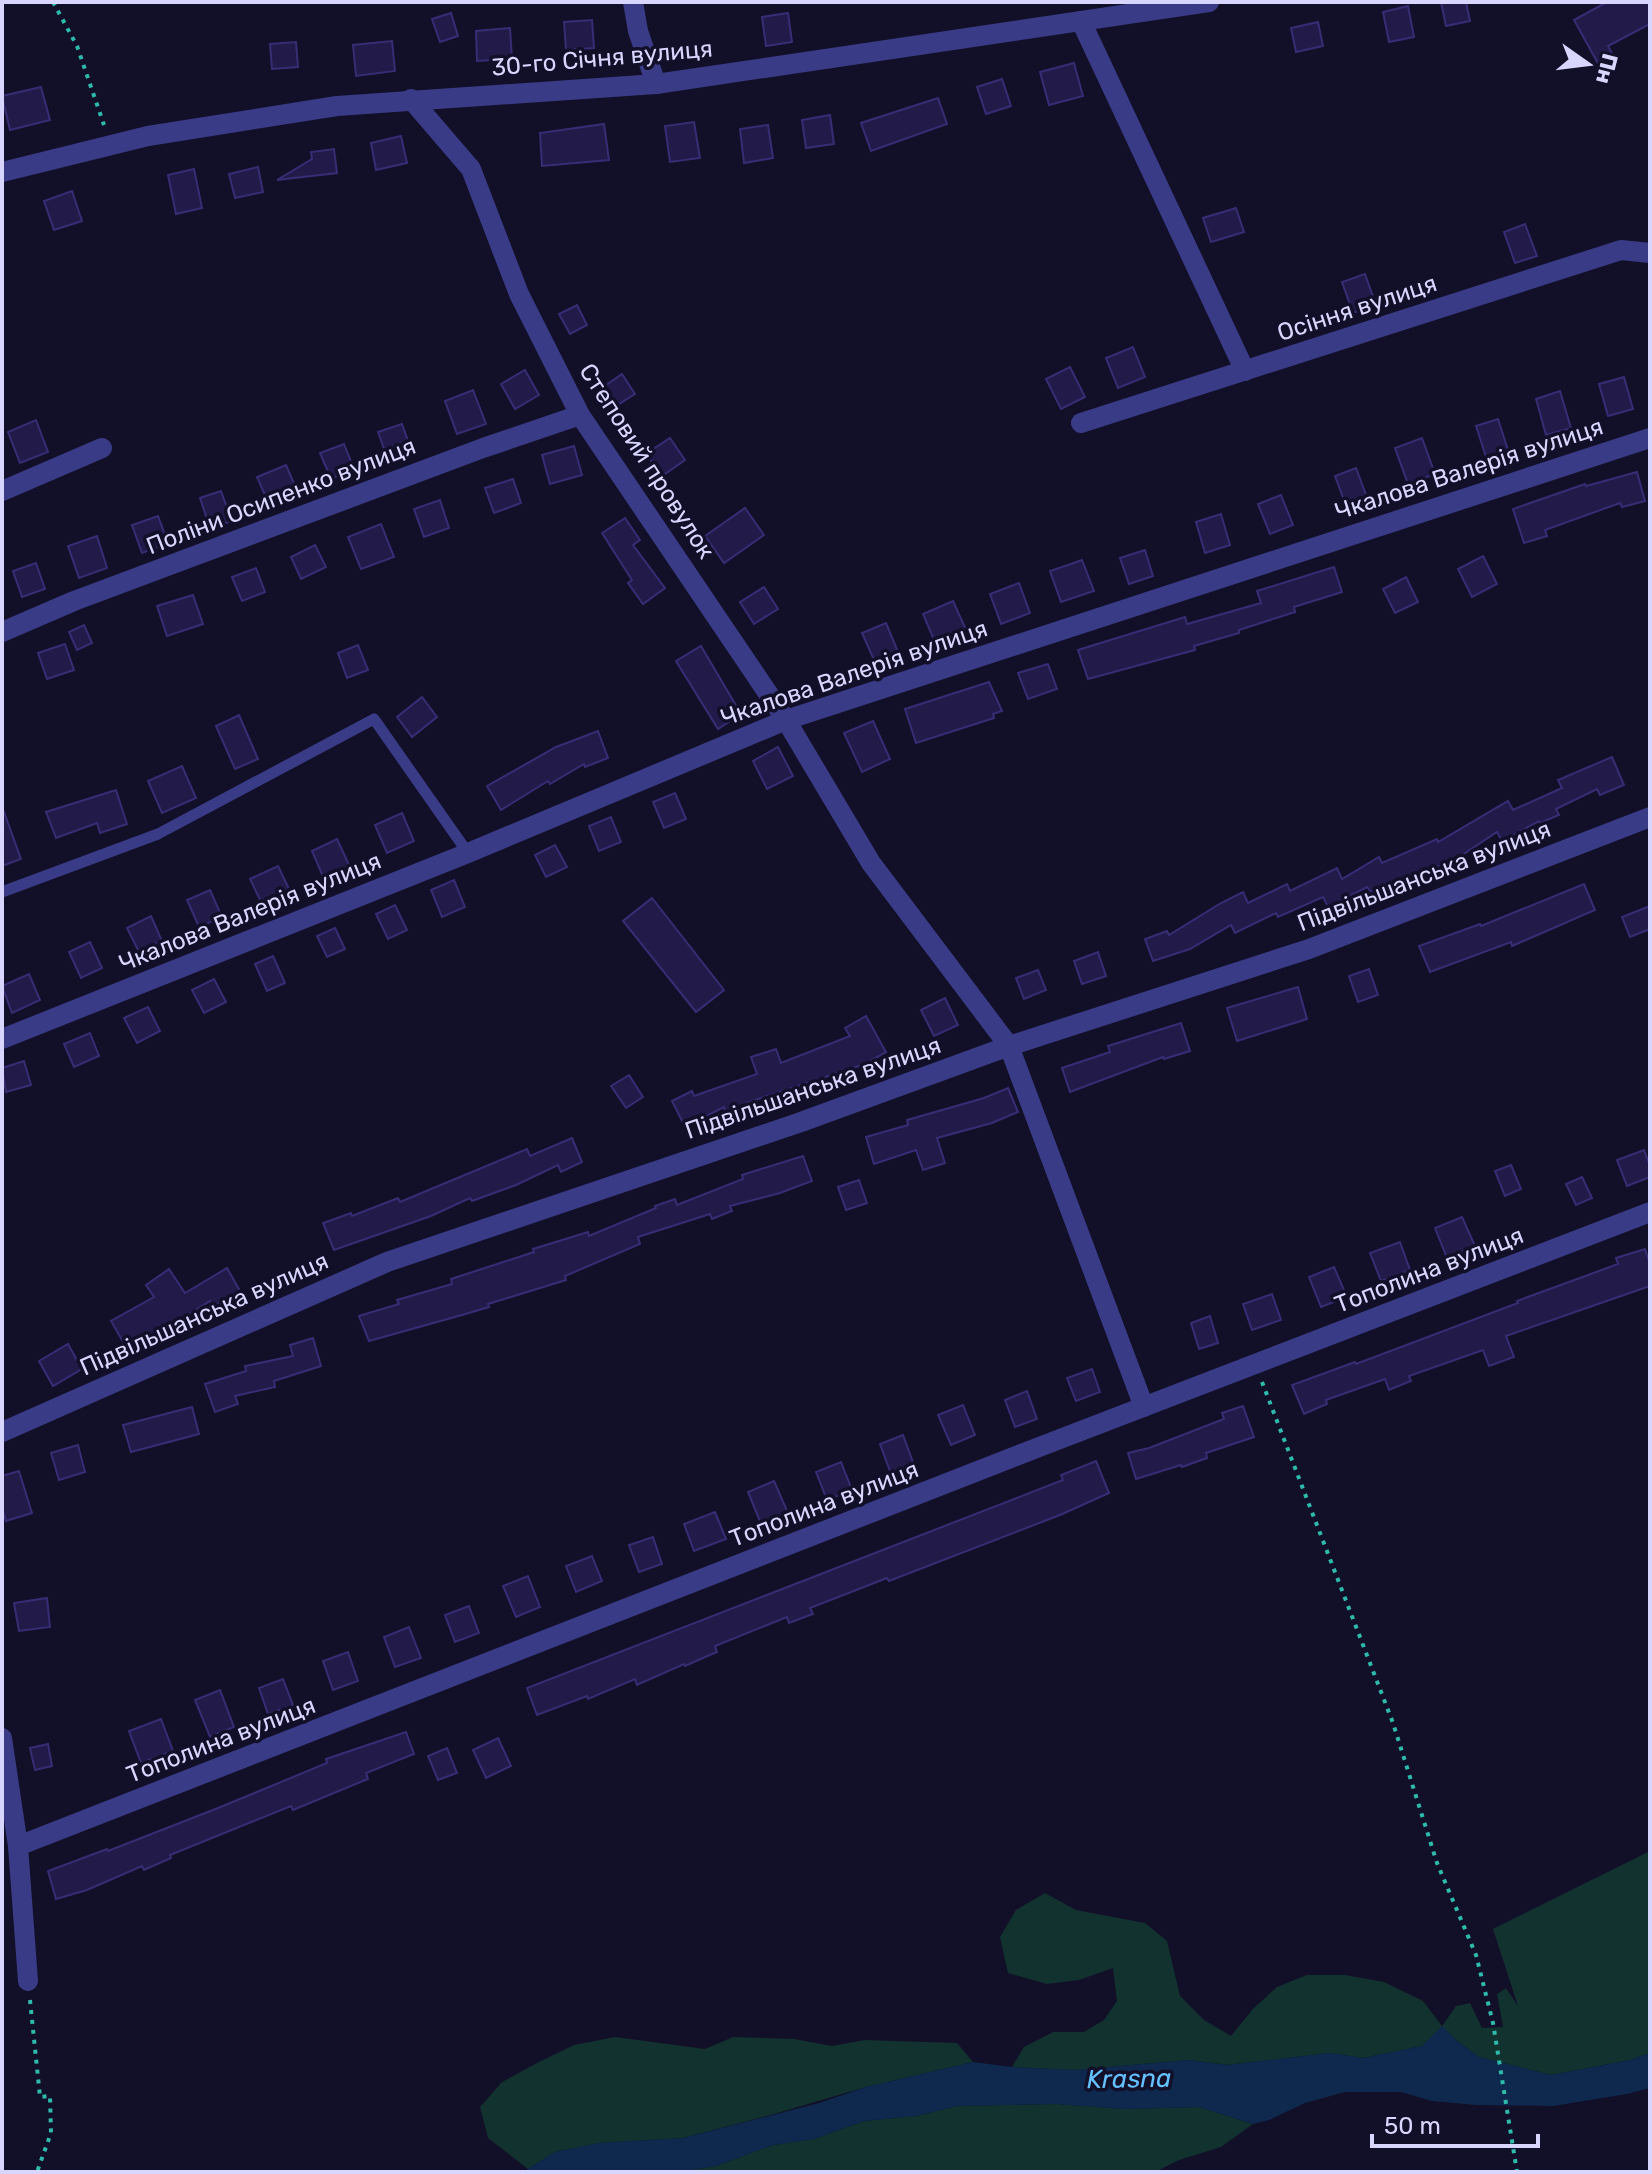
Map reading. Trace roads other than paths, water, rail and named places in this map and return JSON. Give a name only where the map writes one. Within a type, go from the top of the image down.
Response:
[{"type":"street","points":[[633,2],[638,31],[656,84]]},
{"type":"street","name":"30-го Січня вулиця","points":[[2,172],[148,136],[321,108],[411,99],[656,84],[1209,2]]},
{"type":"street","points":[[1081,21],[1245,371]]},
{"type":"street","name":"Степовий провулок","points":[[411,99],[471,169],[519,294],[580,415],[786,720],[871,863],[1009,1046],[1144,1407]]},
{"type":"street","name":"Осіння вулиця","points":[[1081,423],[1621,250],[1650,253]]},
{"type":"street","name":"Поліни Осипенко вулиця","points":[[2,632],[74,601],[439,464],[580,415]]},
{"type":"street","name":"Чкалова Валерія вулиця","points":[[2,1039],[468,853],[786,720],[1650,438]]},
{"type":"street","points":[[2,491],[102,448]]},
{"type":"street","name":"Підвільшанська вулиця","points":[[2,1432],[387,1262],[801,1122],[1009,1046],[1309,949],[1650,817]]},
{"type":"street","name":"Тополина вулиця","points":[[18,1846],[1650,1212]]},
{"type":"street","points":[[2,1738],[5,1780],[18,1846],[28,1981]]},
{"type":"lane","points":[[2,892],[158,834],[374,719],[468,853]]},
{"type":"water","name":"Krasna","points":[[1442,2026],[1479,2057],[1551,2075],[1630,2060],[1650,2053],[1650,2088],[1553,2106],[1476,2105],[1432,2101],[1401,2092],[1345,2092],[1305,2103],[1253,2124],[1199,2107],[1124,2109],[1057,2104],[957,2106],[916,2116],[864,2121],[814,2139],[773,2145],[716,2166],[678,2172],[523,2172],[555,2152],[599,2143],[683,2138],[819,2103],[866,2087],[973,2062],[1074,2070],[1189,2060],[1227,2065],[1330,2053],[1363,2058],[1422,2046]]}]
